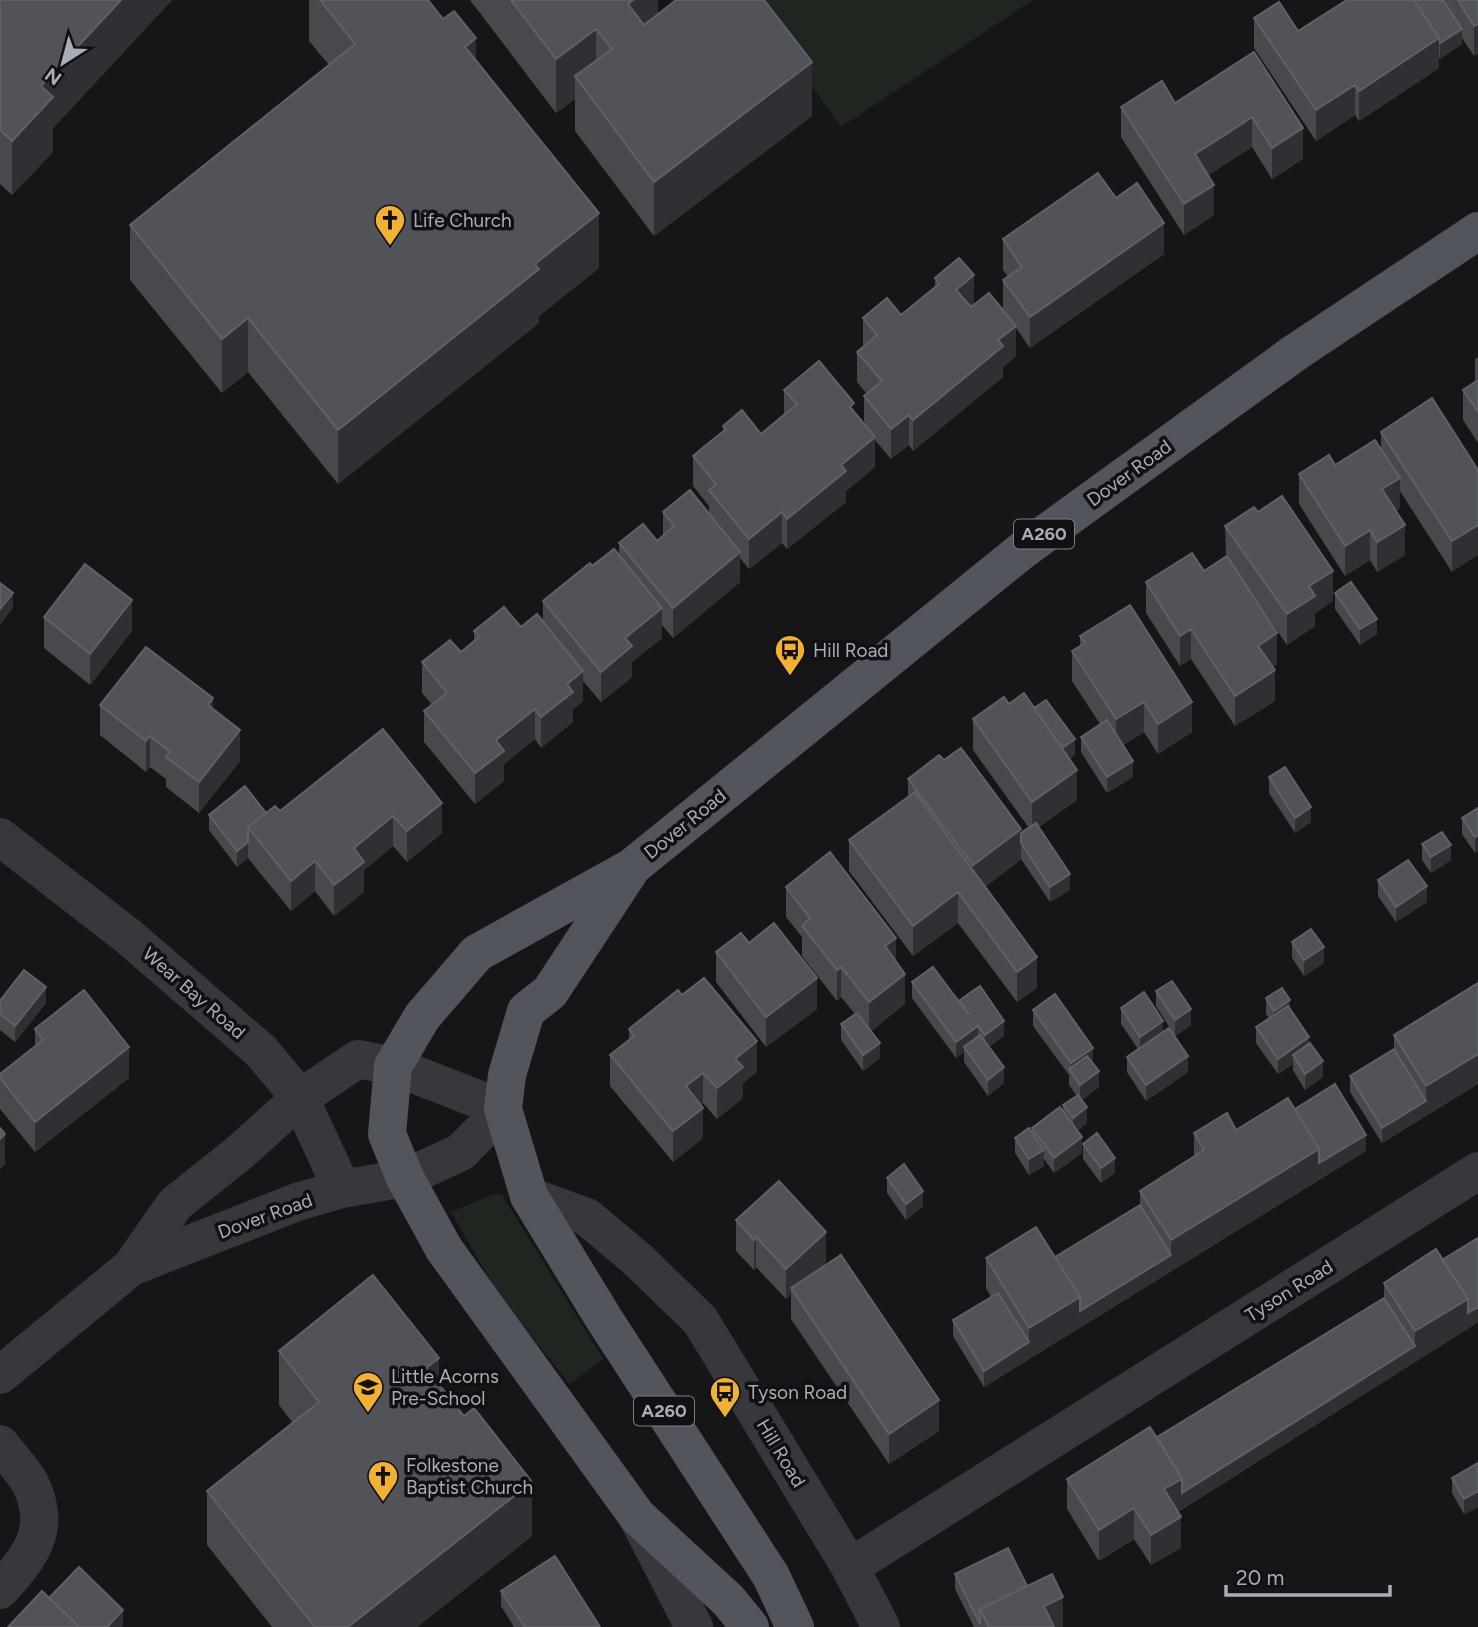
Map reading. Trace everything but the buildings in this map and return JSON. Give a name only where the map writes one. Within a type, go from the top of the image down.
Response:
[{"type":"main road","name":"Dover Road","points":[[632,867],[1024,549],[1296,352],[1478,231]]},
{"type":"main road","name":"A260","points":[[632,867],[477,953],[422,1017],[394,1066],[387,1133],[405,1178],[444,1249],[637,1516],[728,1600],[750,1627]]},
{"type":"main road","name":"A260","points":[[632,867],[550,992],[526,1011],[507,1075],[503,1110],[529,1196],[604,1319],[771,1576],[795,1627]]},
{"type":"street","name":"Wear Bay Road","points":[[0,837],[129,937],[261,1051],[300,1098],[342,1189]]},
{"type":"street","name":"Dover Road","points":[[0,1375],[131,1267],[175,1204],[239,1153],[300,1098],[358,1059],[394,1066],[503,1110],[461,1152],[405,1178],[342,1189],[297,1202],[131,1267]]},
{"type":"street","name":"Tyson Road","points":[[850,1566],[1478,1171]]},
{"type":"street","name":"Hill Road","points":[[529,1196],[587,1217],[637,1259],[700,1321],[850,1566],[881,1627]]},
{"type":"street","points":[[0,1444],[30,1483],[38,1511],[38,1538],[21,1567],[0,1590]]},
{"type":"street","points":[[637,1516],[694,1627]]},
{"type":"shaded area","points":[[750,0],[1033,0],[841,127]]},
{"type":"shaded area","points":[[496,1193],[502,1195],[603,1359],[570,1384],[489,1278],[451,1212]]},
{"type":"place","name":"Life Church","points":[[390,247]]},
{"type":"place","name":"Hill Road","points":[[790,677]]},
{"type":"place","name":"Little Acorns Pre-School","points":[[368,1414]]},
{"type":"place","name":"Tyson Road","points":[[725,1419]]},
{"type":"place","name":"Folkestone Baptist Church","points":[[383,1503]]}]
